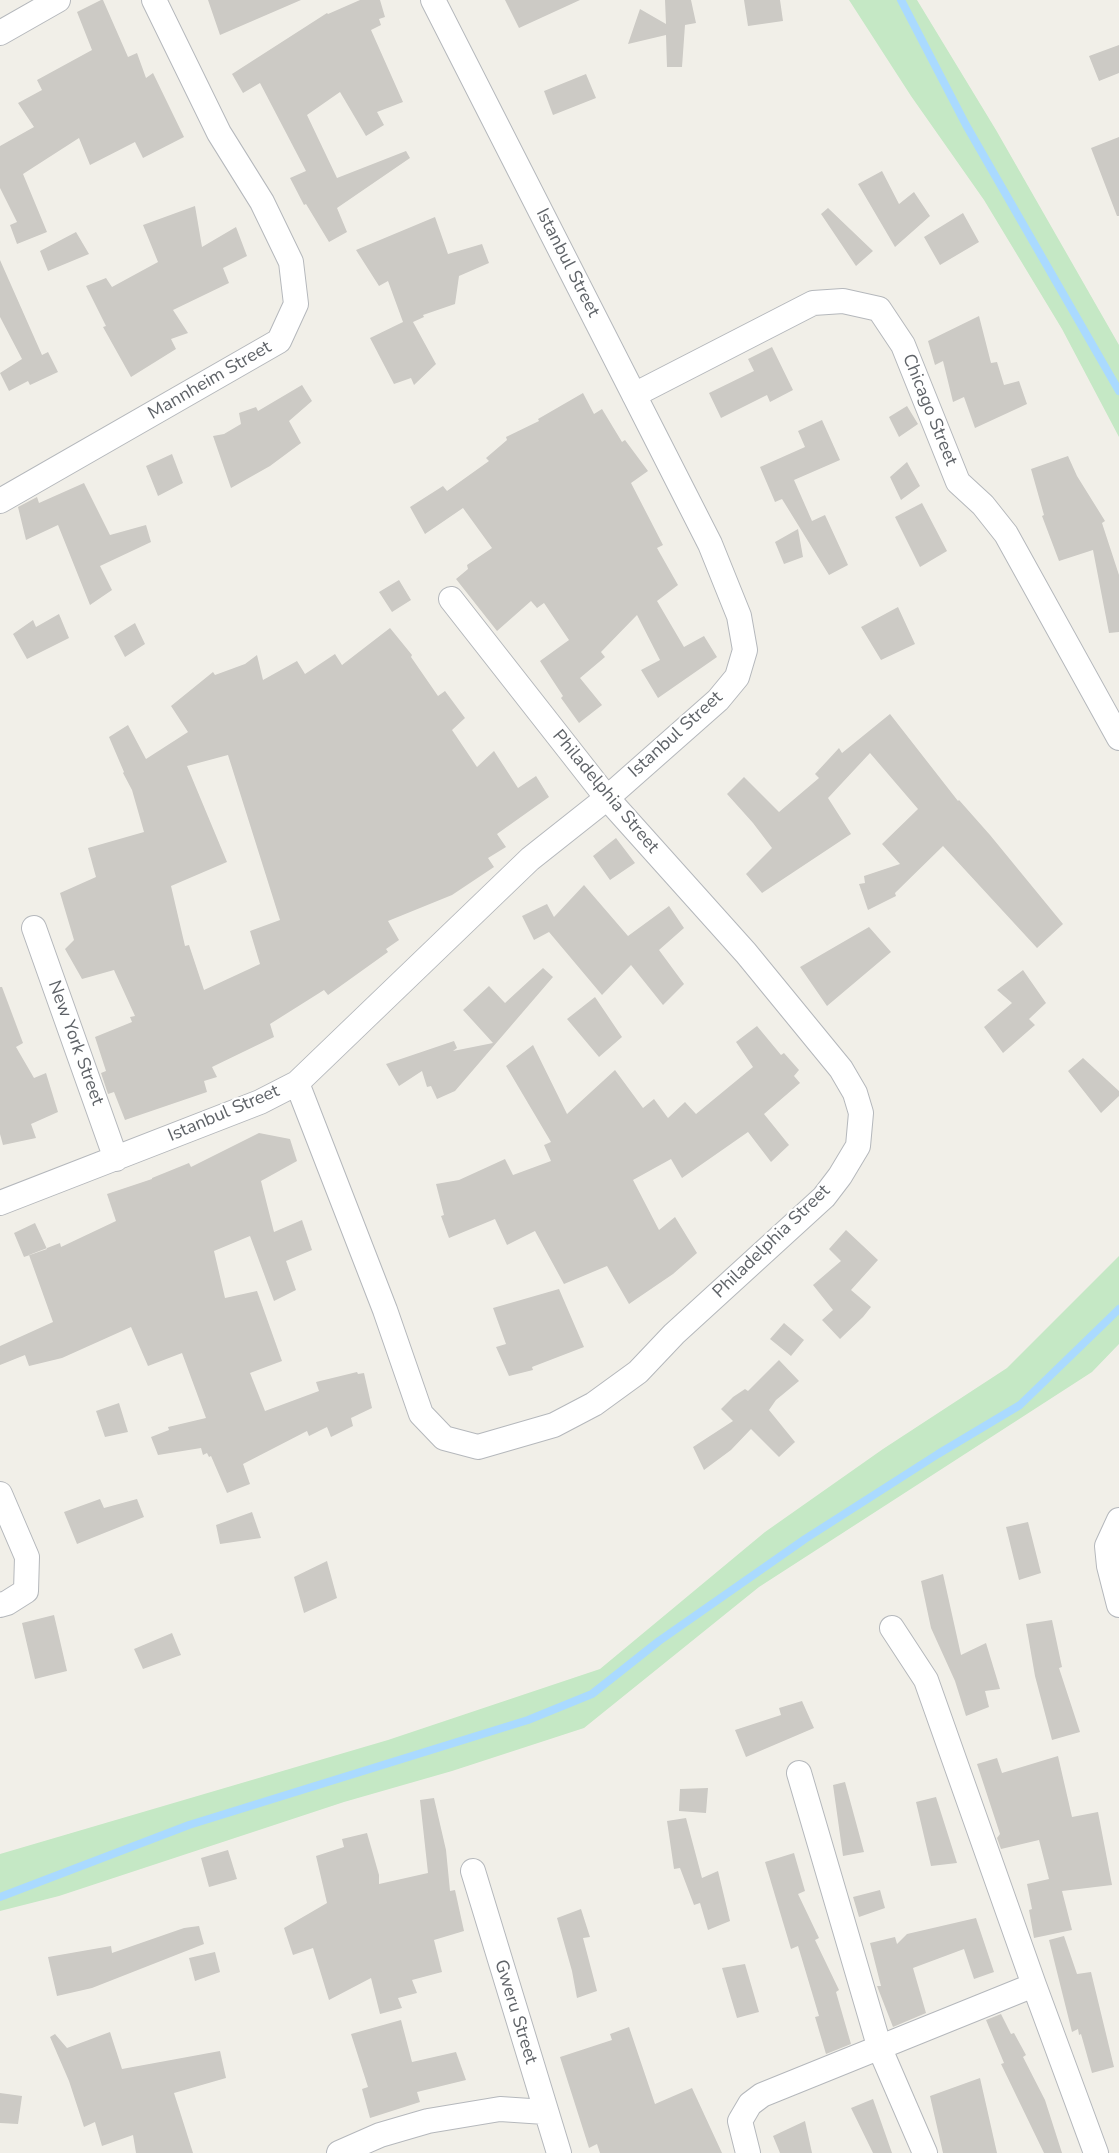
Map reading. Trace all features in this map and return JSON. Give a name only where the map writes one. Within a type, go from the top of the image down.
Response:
[{"type":"street","points":[[0,33],[58,0]]},
{"type":"street","name":"Mannheim Street","points":[[0,501],[279,341],[296,304],[291,262],[262,202],[219,133],[154,0]]},
{"type":"street","name":"Istanbul Street","points":[[0,1203],[260,1102],[297,1083],[530,859],[607,798],[718,700],[737,677],[745,651],[740,616],[719,564],[433,0]]},
{"type":"street","name":"Chicago Street","points":[[634,395],[813,303],[843,301],[879,309],[903,345],[958,482],[983,506],[1006,534],[1119,738]]},
{"type":"street","name":"Philadelphia Street","points":[[297,1083],[385,1310],[421,1414],[444,1438],[478,1447],[554,1425],[594,1404],[638,1372],[674,1334],[824,1197],[858,1146],[861,1113],[855,1094],[841,1069],[746,953],[607,798],[451,599]]},
{"type":"street","name":"New York Street","points":[[34,928],[116,1159]]},
{"type":"street","points":[[0,1494],[27,1557],[26,1590],[0,1605]]},
{"type":"street","points":[[1119,1520],[1107,1546],[1109,1566],[1119,1605]]},
{"type":"street","points":[[892,1628],[926,1680],[1096,2153]]},
{"type":"street","points":[[799,1773],[880,2049],[925,2153]]},
{"type":"street","name":"Gweru Street","points":[[473,1871],[558,2153]]},
{"type":"street","points":[[748,2153],[740,2121],[750,2104],[762,2095],[1034,1985]]},
{"type":"street","points":[[339,2153],[380,2135],[428,2121],[500,2109],[545,2112]]},
{"type":"green space","points":[[849,0],[917,0],[996,130],[1119,345],[1119,437],[1062,329],[984,200],[911,96]]},
{"type":"green space","points":[[1119,1256],[1119,1344],[1092,1372],[759,1587],[584,1728],[452,1771],[344,1802],[59,1896],[0,1911],[0,1854],[388,1740],[600,1669],[765,1532],[883,1449],[1007,1368]]},
{"type":"building","points":[[103,0],[128,57],[137,53],[146,78],[153,73],[184,137],[143,158],[135,142],[90,165],[79,138],[23,174],[47,232],[17,244],[10,225],[17,222],[0,188],[0,146],[34,127],[18,103],[42,90],[37,80],[92,50],[77,12]]},
{"type":"building","points":[[208,0],[301,0],[220,35]]},
{"type":"building","points":[[360,0],[380,0],[385,17],[379,19],[381,25],[371,30],[403,102],[377,112],[384,125],[366,136],[340,92],[307,115],[337,178],[406,151],[410,158],[337,208],[347,232],[329,242],[306,204],[304,205],[290,178],[306,171],[260,83],[243,93],[232,74],[327,13]]},
{"type":"building","points":[[505,0],[580,0],[519,28]]},
{"type":"building","points":[[665,0],[691,0],[696,23],[685,25],[682,67],[667,67],[666,35],[628,44],[640,9],[666,24]]},
{"type":"building","points":[[744,0],[780,0],[783,21],[748,26]]},
{"type":"building","points":[[1119,45],[1119,73],[1099,81],[1089,56]]},
{"type":"building","points":[[586,74],[596,98],[553,115],[544,91]]},
{"type":"building","points":[[1119,137],[1119,216],[1117,216],[1091,148]]},
{"type":"building","points":[[882,171],[899,204],[914,192],[930,216],[895,247],[858,184]]},
{"type":"building","points":[[195,206],[202,247],[236,227],[247,256],[223,268],[229,283],[173,310],[188,333],[171,339],[176,349],[131,377],[103,327],[106,326],[86,286],[106,278],[112,287],[158,262],[143,225]]},
{"type":"building","points":[[828,208],[873,251],[856,266],[821,214]]},
{"type":"building","points":[[963,213],[979,242],[940,265],[924,237]]},
{"type":"building","points":[[435,217],[448,254],[482,244],[489,263],[459,276],[455,304],[423,315],[424,317],[413,322],[436,364],[414,385],[411,378],[394,384],[370,338],[403,322],[388,281],[379,286],[356,250]]},
{"type":"building","points":[[76,232],[89,254],[48,271],[40,251]]},
{"type":"building","points":[[0,260],[42,355],[48,352],[58,372],[30,385],[28,381],[9,391],[0,373],[22,359],[0,317]]},
{"type":"building","points":[[979,316],[991,363],[997,362],[1004,385],[1019,381],[1027,404],[975,428],[964,397],[953,402],[943,361],[935,365],[928,341]]},
{"type":"building","points":[[772,347],[793,390],[770,402],[767,395],[721,418],[709,393],[754,371],[748,359]]},
{"type":"building","points":[[302,385],[312,401],[289,421],[301,443],[270,466],[231,488],[213,436],[224,434],[241,424],[239,413],[256,407],[258,411]]},
{"type":"building","points":[[583,393],[594,414],[602,409],[622,442],[625,440],[648,471],[631,483],[663,545],[657,548],[678,585],[657,601],[684,647],[704,636],[717,657],[658,698],[641,670],[660,660],[637,615],[601,652],[605,657],[580,678],[602,705],[579,723],[561,698],[563,696],[540,661],[569,640],[544,603],[537,608],[531,601],[497,631],[456,579],[468,569],[467,565],[492,548],[463,508],[425,534],[410,507],[443,486],[447,491],[489,461],[486,458],[507,440],[506,437],[539,421],[538,419]]},
{"type":"building","points":[[907,406],[918,424],[899,437],[889,417]]},
{"type":"building","points":[[822,420],[840,460],[794,480],[812,521],[825,515],[848,565],[829,575],[782,499],[775,502],[760,467],[805,447],[798,431]]},
{"type":"building","points":[[172,454],[183,483],[158,496],[146,466]]},
{"type":"building","points":[[1068,456],[1077,476],[1105,521],[1102,523],[1119,575],[1119,632],[1109,633],[1093,550],[1059,561],[1042,516],[1044,515],[1031,469]]},
{"type":"building","points":[[907,462],[920,486],[901,500],[890,477]]},
{"type":"building","points":[[84,483],[110,535],[146,525],[151,542],[100,566],[112,590],[90,605],[58,525],[26,540],[18,507],[37,497],[39,503]]},
{"type":"building","points":[[922,503],[947,551],[920,567],[895,517]]},
{"type":"building","points":[[798,529],[803,557],[784,564],[775,542]]},
{"type":"building","points":[[399,580],[411,600],[392,612],[379,592]]},
{"type":"building","points":[[898,607],[915,644],[881,660],[861,627]]},
{"type":"building","points":[[59,614],[69,638],[27,659],[13,634],[33,620],[36,627]]},
{"type":"building","points":[[135,623],[145,644],[125,657],[114,636]]},
{"type":"building","points":[[390,628],[412,655],[411,657],[438,696],[445,691],[465,718],[452,730],[477,767],[494,751],[518,788],[536,776],[549,797],[497,834],[506,847],[488,858],[494,867],[452,895],[388,921],[399,940],[386,949],[388,952],[328,995],[324,990],[270,1024],[274,1037],[212,1067],[217,1077],[204,1081],[207,1092],[125,1120],[114,1092],[108,1094],[101,1073],[106,1071],[95,1037],[132,1022],[130,1017],[135,1016],[114,970],[82,979],[65,949],[74,940],[60,893],[96,877],[88,848],[144,832],[132,790],[109,737],[128,725],[146,759],[188,732],[171,706],[213,672],[215,675],[245,664],[257,655],[263,680],[297,661],[305,674],[335,654],[342,665]],"holes":[[[228,755],[280,920],[250,931],[260,964],[204,990],[189,945],[185,946],[171,886],[227,862],[187,766]]]},
{"type":"building","points":[[890,714],[958,801],[990,835],[1063,924],[1037,948],[943,846],[895,893],[896,896],[868,910],[859,884],[865,883],[864,876],[900,864],[882,844],[918,809],[870,753],[828,798],[851,834],[762,893],[746,874],[772,848],[727,794],[744,777],[779,812],[819,778],[815,774],[839,748],[842,753]]},
{"type":"building","points":[[616,838],[635,863],[610,880],[593,856]]},
{"type":"building","points":[[584,885],[628,936],[669,906],[684,928],[659,950],[684,984],[663,1005],[631,965],[602,995],[549,932],[534,940],[522,916],[547,904],[554,917]]},
{"type":"building","points":[[869,927],[891,952],[827,1006],[800,967]]},
{"type":"building","points":[[543,968],[553,977],[455,1091],[437,1099],[431,1086],[427,1087],[422,1071],[399,1086],[386,1064],[454,1041],[457,1048],[453,1051],[493,1043],[463,1010],[489,986],[505,1003]]},
{"type":"building","points":[[1023,970],[1046,1003],[1029,1019],[1035,1025],[1003,1053],[984,1027],[1012,1003],[997,990]]},
{"type":"building","points":[[0,987],[2,987],[23,1043],[16,1047],[34,1078],[46,1073],[58,1112],[31,1124],[36,1138],[3,1145],[0,1134]]},
{"type":"building","points":[[595,997],[622,1037],[599,1057],[567,1019]]},
{"type":"building","points":[[757,1026],[781,1055],[784,1053],[799,1070],[794,1076],[800,1083],[764,1114],[789,1145],[771,1162],[748,1132],[682,1178],[671,1159],[633,1180],[659,1230],[675,1217],[697,1253],[673,1274],[629,1304],[607,1266],[564,1284],[535,1231],[507,1245],[495,1219],[449,1238],[441,1216],[444,1215],[436,1184],[459,1180],[505,1159],[513,1175],[551,1161],[544,1145],[551,1142],[506,1066],[533,1045],[567,1114],[615,1070],[643,1108],[654,1099],[668,1118],[685,1102],[696,1114],[753,1067],[736,1042]]},
{"type":"building","points":[[1083,1058],[1119,1091],[1119,1096],[1101,1113],[1068,1071]]},
{"type":"building","points":[[259,1133],[290,1139],[297,1161],[261,1181],[274,1232],[302,1220],[312,1250],[286,1261],[296,1290],[274,1301],[250,1236],[214,1251],[225,1298],[257,1291],[282,1361],[250,1373],[265,1411],[319,1391],[316,1382],[357,1372],[358,1374],[364,1373],[372,1408],[351,1418],[353,1426],[331,1437],[327,1427],[309,1436],[307,1431],[243,1464],[250,1484],[227,1493],[211,1456],[209,1457],[207,1453],[203,1455],[201,1448],[158,1455],[151,1437],[169,1430],[168,1427],[206,1418],[182,1353],[148,1366],[131,1327],[62,1358],[29,1366],[25,1355],[0,1365],[0,1346],[53,1322],[29,1255],[60,1243],[61,1247],[116,1221],[107,1194],[152,1179],[189,1163],[191,1167]]},
{"type":"building","points":[[35,1223],[47,1249],[24,1257],[14,1233]]},
{"type":"building","points":[[846,1230],[878,1260],[851,1290],[871,1307],[840,1339],[822,1320],[833,1310],[813,1285],[841,1261],[829,1249]]},
{"type":"building","points":[[559,1289],[584,1347],[532,1367],[533,1370],[509,1376],[496,1347],[506,1344],[493,1308]]},
{"type":"building","points":[[784,1323],[804,1340],[791,1356],[770,1339]]},
{"type":"building","points":[[779,1360],[799,1381],[776,1400],[769,1410],[795,1442],[779,1457],[751,1429],[731,1450],[704,1470],[693,1447],[733,1421],[721,1409],[745,1389],[748,1391]]},
{"type":"building","points":[[119,1403],[128,1432],[105,1437],[96,1411]]},
{"type":"building","points":[[100,1499],[104,1508],[137,1499],[144,1517],[77,1544],[64,1512]]},
{"type":"building","points":[[252,1512],[261,1538],[220,1544],[216,1525]]},
{"type":"building","points":[[1028,1522],[1041,1573],[1019,1580],[1006,1527]]},
{"type":"building","points":[[327,1561],[337,1598],[304,1613],[294,1577]]},
{"type":"building","points":[[943,1574],[961,1655],[986,1643],[1000,1689],[985,1691],[989,1707],[966,1716],[955,1681],[931,1628],[921,1581]]},
{"type":"building","points":[[54,1615],[67,1671],[35,1679],[22,1623]]},
{"type":"building","points":[[1052,1620],[1062,1667],[1059,1668],[1080,1732],[1052,1740],[1035,1676],[1026,1624]]},
{"type":"building","points":[[172,1633],[181,1655],[143,1669],[134,1649]]},
{"type":"building","points":[[802,1701],[814,1728],[746,1757],[735,1730],[781,1715],[779,1708]]},
{"type":"building","points":[[1058,1756],[1072,1817],[1098,1812],[1112,1885],[1062,1891],[1072,1930],[1034,1938],[1027,1884],[1049,1879],[1039,1840],[1001,1849],[997,1838],[1000,1834],[977,1764],[997,1758],[1002,1773]]},
{"type":"building","points":[[845,1782],[864,1852],[843,1856],[833,1785]]},
{"type":"building","points":[[708,1788],[706,1813],[679,1811],[680,1789]]},
{"type":"building","points":[[936,1797],[957,1863],[931,1866],[916,1802]]},
{"type":"building","points":[[434,1798],[446,1850],[450,1891],[455,1890],[464,1931],[434,1940],[442,1972],[412,1980],[417,1993],[398,1998],[402,2008],[380,2014],[371,1978],[329,2000],[313,1948],[293,1955],[284,1928],[327,1903],[316,1856],[344,1847],[342,1839],[367,1833],[379,1875],[379,1884],[428,1873],[420,1800]]},
{"type":"building","points":[[686,1818],[702,1878],[718,1871],[730,1921],[708,1930],[700,1903],[694,1905],[680,1868],[674,1869],[667,1821]]},
{"type":"building","points":[[228,1850],[237,1879],[209,1887],[201,1858]]},
{"type":"building","points":[[794,1853],[805,1891],[798,1894],[819,1938],[815,1940],[839,1990],[836,1992],[851,2044],[826,2054],[815,2017],[819,2016],[798,1946],[791,1949],[765,1862]]},
{"type":"building","points":[[880,1890],[885,1908],[859,1917],[853,1897]]},
{"type":"building","points":[[581,1909],[590,1937],[583,1938],[597,1991],[577,1998],[557,1918]]},
{"type":"building","points":[[976,1918],[994,1972],[974,1979],[964,1949],[913,1968],[926,2013],[893,2027],[877,1986],[881,1986],[870,1943],[895,1937],[897,1944],[907,1934]]},
{"type":"building","points":[[199,1926],[204,1944],[92,1988],[57,1996],[48,1957],[111,1946],[112,1953],[184,1928]]},
{"type":"building","points":[[1064,1936],[1077,1974],[1091,1972],[1114,2067],[1092,2073],[1081,2034],[1079,2035],[1078,2029],[1072,2032],[1049,1940]]},
{"type":"building","points":[[215,1952],[220,1972],[195,1981],[189,1958]]},
{"type":"building","points":[[745,1964],[759,2012],[737,2018],[722,1968]]},
{"type":"building","points":[[1001,2014],[1011,2034],[1014,2033],[1026,2055],[1023,2057],[1045,2100],[1062,2153],[1044,2153],[1001,2064],[1004,2063],[986,2020]]},
{"type":"building","points":[[401,2020],[412,2062],[456,2052],[466,2080],[417,2092],[420,2102],[370,2118],[362,2089],[368,2087],[351,2034]]},
{"type":"building","points":[[629,2027],[655,2104],[692,2088],[722,2153],[600,2153],[597,2144],[589,2148],[560,2057],[612,2040],[610,2034]]},
{"type":"building","points":[[110,2032],[122,2069],[220,2051],[226,2078],[174,2093],[193,2153],[136,2153],[133,2135],[102,2146],[95,2122],[84,2127],[69,2081],[50,2037],[55,2034],[67,2048]]},
{"type":"building","points":[[980,2078],[997,2153],[943,2153],[930,2096]]},
{"type":"building","points":[[0,2093],[22,2096],[18,2124],[0,2123]]},
{"type":"building","points":[[873,2099],[892,2153],[873,2153],[851,2108]]},
{"type":"building","points":[[805,2121],[812,2153],[780,2153],[773,2136]]},
{"type":"waterway","points":[[901,0],[966,125],[1119,391]]},
{"type":"waterway","points":[[0,1897],[189,1825],[528,1720],[592,1694],[659,1641],[805,1539],[1020,1405],[1119,1309]]}]
